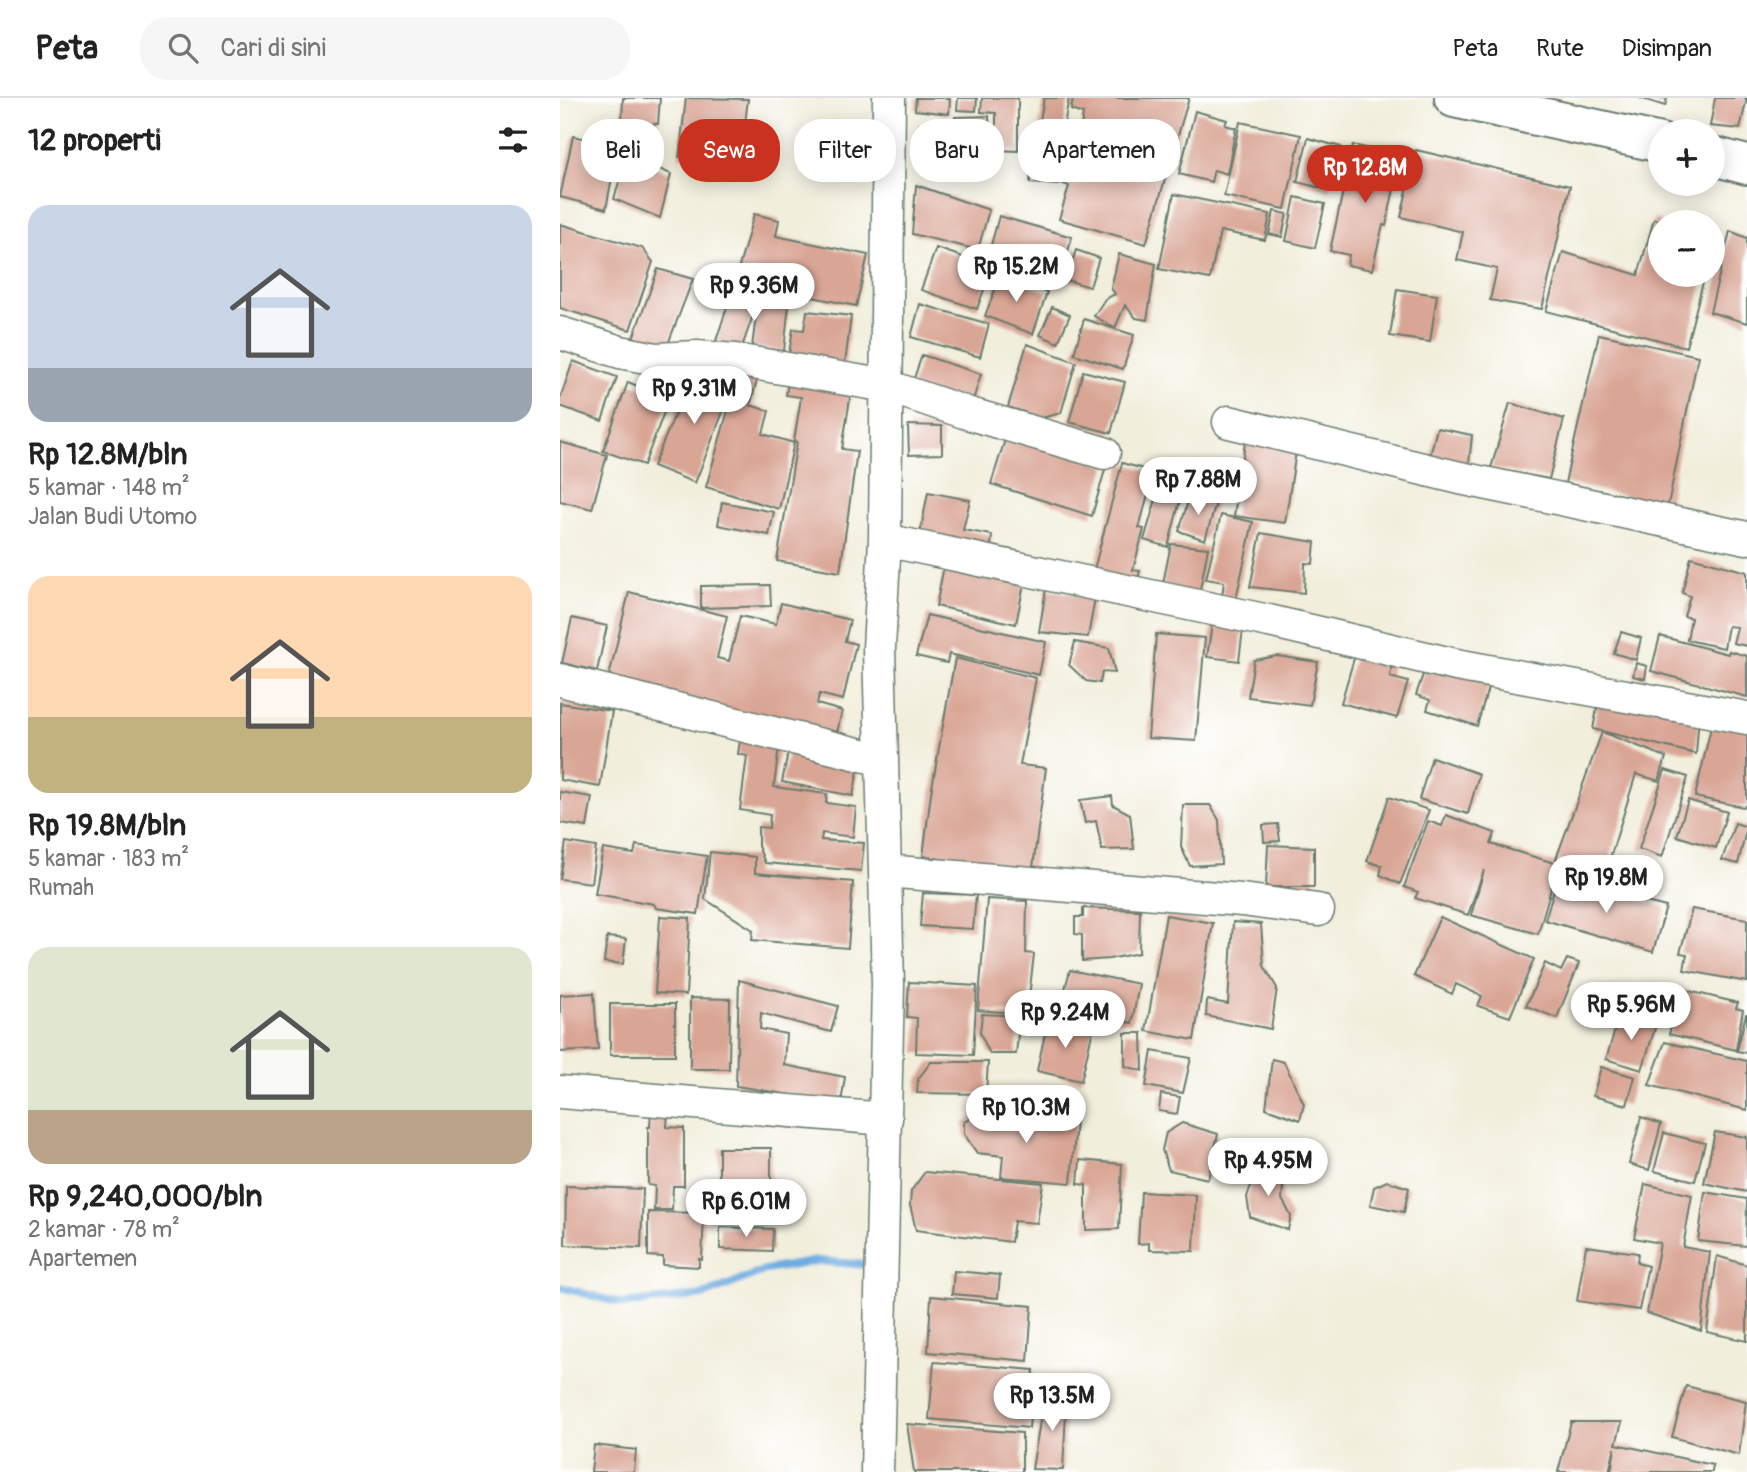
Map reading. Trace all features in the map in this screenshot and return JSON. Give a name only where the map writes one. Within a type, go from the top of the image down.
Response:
[{"type":"street","points":[[877,1472],[888,984],[879,648],[885,540],[889,98]]},
{"type":"street","points":[[1454,98],[1648,141]]},
{"type":"street","points":[[1725,160],[1747,166]]},
{"type":"street","points":[[560,333],[620,352],[656,359],[697,357],[735,360],[887,386],[967,413],[1104,453]]},
{"type":"street","points":[[1229,422],[1460,478],[1747,538]]},
{"type":"street","points":[[885,540],[1269,621],[1456,665],[1747,718]]},
{"type":"street","points":[[560,680],[882,760]]},
{"type":"street","points":[[885,872],[1242,900],[1318,910]]},
{"type":"street","points":[[560,1092],[886,1119]]},
{"type":"building","points":[[623,98],[660,98],[658,119],[622,119]]},
{"type":"building","points":[[686,98],[748,99],[746,119],[684,119]]},
{"type":"building","points":[[916,98],[950,98],[949,114],[915,110]]},
{"type":"building","points":[[958,98],[977,98],[976,111],[957,110]]},
{"type":"building","points":[[982,98],[1018,98],[1018,151],[1004,150],[1004,119],[996,119],[996,113],[981,112]]},
{"type":"building","points":[[1044,98],[1069,98],[1065,119],[1040,119]]},
{"type":"building","points":[[1073,98],[1189,98],[1180,129],[1180,119],[1082,119],[1083,114],[1071,110]]},
{"type":"building","points":[[1640,98],[1667,98],[1665,106]]},
{"type":"building","points":[[1715,98],[1747,98],[1740,129],[1725,128],[1725,119],[1711,119]]},
{"type":"building","points":[[1195,111],[1227,120],[1225,125],[1236,128],[1227,174],[1214,170],[1211,182],[1180,174]]},
{"type":"building","points":[[989,116],[989,119],[955,119]]},
{"type":"building","points":[[1240,122],[1301,135],[1285,209],[1224,196]]},
{"type":"building","points":[[573,136],[581,138],[581,182],[611,182],[606,209],[560,197]]},
{"type":"building","points":[[1308,138],[1341,147],[1329,190],[1297,182]]},
{"type":"building","points":[[1353,145],[1401,156],[1386,226],[1383,225],[1372,270],[1347,265],[1349,255],[1330,251]]},
{"type":"building","points":[[1416,150],[1570,186],[1542,309],[1490,300],[1497,269],[1457,260],[1463,232],[1401,217]]},
{"type":"building","points":[[664,171],[671,174],[660,218],[614,199],[619,182],[664,182]]},
{"type":"building","points":[[1030,182],[1058,182],[1058,185]]},
{"type":"building","points":[[1164,182],[1146,244],[1059,219],[1069,186],[1061,183]]},
{"type":"building","points":[[916,185],[989,210],[978,250],[912,234]]},
{"type":"building","points":[[1174,194],[1270,214],[1265,240],[1220,231],[1210,279],[1159,269]]},
{"type":"building","points":[[1295,197],[1325,204],[1315,248],[1286,241]]},
{"type":"building","points":[[1274,211],[1287,214],[1282,237],[1269,234]]},
{"type":"building","points":[[754,214],[779,220],[776,236],[868,255],[856,306],[735,281]]},
{"type":"building","points":[[999,216],[1072,237],[1061,277],[988,256]]},
{"type":"building","points":[[560,224],[642,248],[653,262],[630,330],[560,308]]},
{"type":"building","points":[[1730,231],[1747,238],[1747,323],[1710,312],[1716,287],[1725,287],[1725,251]]},
{"type":"building","points":[[1648,240],[1648,287],[1702,287],[1686,347],[1546,311],[1563,252],[1638,275]]},
{"type":"building","points":[[936,248],[992,267],[977,309],[921,290]]},
{"type":"building","points":[[1076,250],[1099,258],[1090,287],[1066,280]]},
{"type":"building","points":[[1119,254],[1156,264],[1147,320],[1136,318],[1125,305],[1115,328],[1094,316],[1105,299],[1115,294],[1111,288]]},
{"type":"building","points":[[658,269],[693,279],[666,349],[633,338]]},
{"type":"building","points":[[1001,274],[1047,292],[1033,334],[985,316]]},
{"type":"building","points":[[1397,289],[1437,295],[1430,342],[1390,336]]},
{"type":"building","points":[[732,292],[758,301],[741,350],[716,341]]},
{"type":"building","points":[[758,301],[789,304],[784,351],[752,347]]},
{"type":"building","points":[[920,304],[989,324],[980,357],[911,337]]},
{"type":"building","points":[[1052,307],[1070,315],[1058,343],[1040,335]]},
{"type":"building","points":[[807,311],[851,316],[845,364],[789,354],[793,329],[804,330]]},
{"type":"building","points":[[1084,319],[1134,335],[1123,369],[1074,354]]},
{"type":"building","points":[[1599,334],[1698,356],[1668,505],[1565,483]]},
{"type":"building","points":[[1027,344],[1076,362],[1061,413],[1042,418],[1008,407]]},
{"type":"building","points":[[922,355],[981,374],[971,407],[911,387]]},
{"type":"building","points":[[573,361],[617,377],[602,421],[560,406]]},
{"type":"building","points":[[695,367],[734,384],[695,483],[653,466]]},
{"type":"building","points":[[740,369],[759,374],[750,405],[769,411],[763,434],[794,443],[779,509],[706,487]]},
{"type":"building","points":[[1083,371],[1125,382],[1111,433],[1069,422]]},
{"type":"building","points":[[789,375],[852,386],[842,449],[857,451],[840,572],[777,561],[797,442],[794,441],[801,397],[786,395]]},
{"type":"building","points":[[628,382],[669,399],[644,465],[603,451]]},
{"type":"building","points":[[1510,403],[1564,419],[1549,479],[1491,468]]},
{"type":"building","points":[[908,425],[942,426],[942,454],[909,455]]},
{"type":"building","points":[[1437,428],[1472,435],[1469,464],[1430,456]]},
{"type":"building","points":[[1007,433],[1106,466],[1092,516],[991,484]]},
{"type":"building","points":[[1246,436],[1297,445],[1285,523],[1234,516]]},
{"type":"building","points":[[560,442],[607,455],[592,509],[560,501]]},
{"type":"building","points":[[1122,463],[1154,472],[1139,528],[1144,529],[1133,570],[1140,571],[1136,586],[1092,577]]},
{"type":"building","points":[[1161,482],[1183,489],[1168,547],[1144,540]]},
{"type":"building","points":[[928,492],[970,500],[963,530],[992,535],[990,553],[919,540]]},
{"type":"building","points":[[1190,495],[1216,503],[1205,540],[1179,531]]},
{"type":"building","points":[[722,502],[774,512],[769,535],[718,525]]},
{"type":"building","points":[[1221,515],[1253,522],[1236,599],[1222,596],[1224,582],[1206,579]]},
{"type":"building","points":[[1261,533],[1315,542],[1313,564],[1305,563],[1304,593],[1250,587]]},
{"type":"building","points":[[1171,544],[1208,548],[1198,600],[1161,593]]},
{"type":"building","points":[[946,556],[1026,574],[1016,624],[936,606]]},
{"type":"building","points":[[1691,557],[1747,572],[1747,646],[1733,643],[1737,627],[1728,626],[1724,648],[1687,640],[1691,618],[1684,616],[1690,596],[1682,593]]},
{"type":"building","points":[[770,585],[771,606],[701,608],[701,586]]},
{"type":"building","points":[[1046,589],[1095,598],[1088,637],[1039,632]]},
{"type":"building","points":[[629,592],[727,616],[717,658],[729,661],[740,616],[776,624],[781,603],[850,620],[845,641],[856,644],[843,700],[819,694],[817,704],[842,711],[835,741],[607,685]]},
{"type":"building","points":[[927,615],[1046,642],[1039,675],[949,654],[947,663],[916,656]]},
{"type":"building","points":[[572,618],[607,626],[597,671],[562,663]]},
{"type":"building","points":[[1212,624],[1243,629],[1239,661],[1207,657]]},
{"type":"building","points":[[1621,632],[1641,638],[1636,660],[1614,653]]},
{"type":"building","points":[[1156,634],[1205,638],[1196,741],[1148,738]]},
{"type":"building","points":[[1660,636],[1728,654],[1729,651],[1747,656],[1747,697],[1651,671]]},
{"type":"building","points":[[1075,642],[1109,648],[1115,673],[1102,672],[1100,683],[1086,681],[1069,665]]},
{"type":"building","points":[[1355,655],[1392,663],[1390,677],[1408,682],[1397,718],[1341,703]]},
{"type":"building","points":[[1277,656],[1318,662],[1310,705],[1248,697],[1254,660]]},
{"type":"building","points":[[955,658],[1036,678],[1020,765],[1046,768],[1032,875],[923,856],[931,793]]},
{"type":"building","points":[[1427,663],[1490,681],[1477,726],[1427,710],[1430,700],[1416,695]]},
{"type":"building","points":[[1636,663],[1647,666],[1645,679],[1633,676]]},
{"type":"building","points":[[1600,694],[1699,715],[1696,754],[1593,729]]},
{"type":"building","points":[[560,703],[612,711],[600,787],[560,780]]},
{"type":"building","points":[[1711,727],[1747,729],[1747,805],[1743,807],[1695,797]]},
{"type":"building","points":[[1602,732],[1666,757],[1659,781],[1636,774],[1606,871],[1556,859]]},
{"type":"building","points":[[740,741],[779,746],[774,787],[827,794],[826,803],[856,807],[853,837],[822,833],[821,840],[864,843],[861,871],[765,863],[758,846],[758,827],[769,828],[770,815],[740,810],[747,756],[738,754]]},
{"type":"building","points":[[789,748],[860,761],[853,796],[782,782]]},
{"type":"building","points":[[1432,757],[1479,774],[1468,814],[1419,799]]},
{"type":"building","points":[[1665,770],[1688,777],[1662,857],[1639,849]]},
{"type":"building","points":[[560,792],[592,797],[587,827],[560,823]]},
{"type":"building","points":[[1112,796],[1113,805],[1130,814],[1134,849],[1102,850],[1096,821],[1085,823],[1080,800]]},
{"type":"building","points":[[1389,797],[1429,810],[1400,884],[1380,875],[1382,866],[1367,861]]},
{"type":"building","points":[[1688,800],[1727,812],[1716,848],[1677,836]]},
{"type":"building","points":[[1183,805],[1210,805],[1219,820],[1221,864],[1190,866],[1181,847]]},
{"type":"building","points":[[1446,815],[1495,833],[1491,844],[1558,864],[1538,934],[1471,915],[1484,870],[1468,915],[1415,898],[1418,892],[1404,887],[1428,821],[1442,826]]},
{"type":"building","points":[[1735,823],[1747,827],[1738,864],[1722,860]]},
{"type":"building","points":[[1278,824],[1280,841],[1264,842],[1263,825]]},
{"type":"building","points":[[566,842],[596,847],[591,883],[560,879]]},
{"type":"building","points":[[636,845],[707,856],[698,914],[656,908],[654,904],[595,894],[603,849],[634,854]]},
{"type":"building","points":[[1268,845],[1314,847],[1314,887],[1266,887]]},
{"type":"building","points":[[710,852],[755,857],[755,873],[853,882],[848,948],[752,940],[753,930],[705,899]]},
{"type":"building","points":[[1557,880],[1666,907],[1653,952],[1545,920]]},
{"type":"building","points":[[923,893],[976,895],[973,929],[920,926]]},
{"type":"building","points":[[987,899],[1027,901],[1026,953],[1034,954],[1027,1014],[978,1010]]},
{"type":"building","points":[[1083,908],[1140,910],[1139,953],[1082,961],[1082,935],[1075,934],[1075,917],[1083,917]]},
{"type":"building","points":[[1692,909],[1747,919],[1747,982],[1684,970],[1687,954],[1680,953]]},
{"type":"building","points":[[1166,915],[1213,923],[1194,1040],[1146,1031]]},
{"type":"building","points":[[660,916],[690,918],[686,995],[655,993]]},
{"type":"building","points":[[1440,917],[1534,959],[1510,1017],[1478,1006],[1482,996],[1456,984],[1452,994],[1414,976]]},
{"type":"building","points":[[1233,922],[1261,924],[1264,966],[1277,988],[1271,1029],[1206,1016],[1207,1000],[1228,1004]]},
{"type":"building","points":[[607,937],[626,939],[623,964],[604,962]]},
{"type":"building","points":[[1567,959],[1579,963],[1557,1018],[1526,1006],[1545,963],[1561,971]]},
{"type":"building","points":[[1070,970],[1139,984],[1132,1023],[1060,1008]]},
{"type":"building","points":[[739,980],[838,1006],[831,1032],[761,1013],[760,1029],[786,1034],[784,1065],[845,1077],[841,1103],[736,1086]]},
{"type":"building","points":[[909,982],[977,986],[973,1055],[916,1053],[917,1018],[907,1017]]},
{"type":"building","points":[[1681,989],[1738,1003],[1736,1008],[1743,1010],[1736,1050],[1669,1034]]},
{"type":"building","points":[[594,993],[598,1050],[560,1052],[560,995]]},
{"type":"building","points":[[690,998],[730,999],[729,1069],[690,1069]]},
{"type":"building","points":[[610,1004],[675,1004],[675,1055],[610,1055]]},
{"type":"building","points":[[982,1014],[1020,1016],[1016,1054],[990,1054],[980,1033]]},
{"type":"building","points":[[1620,1014],[1656,1025],[1642,1070],[1606,1059]]},
{"type":"building","points":[[1747,1014],[1747,1053],[1737,1051]]},
{"type":"building","points":[[1048,1019],[1093,1029],[1081,1081],[1037,1071]]},
{"type":"building","points":[[1125,1033],[1142,1033],[1143,1071],[1125,1066]]},
{"type":"building","points":[[1665,1042],[1747,1061],[1747,1110],[1649,1085]]},
{"type":"building","points":[[1152,1051],[1191,1058],[1183,1093],[1146,1086]]},
{"type":"building","points":[[1272,1059],[1284,1062],[1304,1104],[1300,1120],[1266,1108]]},
{"type":"building","points":[[931,1062],[988,1062],[986,1094],[917,1093],[918,1079]]},
{"type":"building","points":[[1601,1067],[1635,1077],[1627,1105],[1593,1096]]},
{"type":"building","points":[[1161,1094],[1180,1097],[1177,1114],[1159,1111]]},
{"type":"building","points":[[651,1108],[668,1109],[667,1127],[684,1128],[684,1186],[673,1186],[672,1210],[654,1210],[655,1186],[648,1185],[648,1127]]},
{"type":"building","points":[[980,1113],[1076,1121],[1071,1183],[1001,1177],[1003,1156],[977,1153],[964,1134],[964,1122]]},
{"type":"building","points":[[1641,1117],[1661,1124],[1649,1170],[1629,1164]]},
{"type":"building","points":[[1182,1123],[1218,1134],[1208,1179],[1169,1170],[1162,1150],[1166,1133]]},
{"type":"building","points":[[1715,1132],[1747,1137],[1747,1192],[1704,1183]]},
{"type":"building","points":[[1664,1133],[1705,1143],[1695,1181],[1654,1171]]},
{"type":"building","points":[[719,1148],[771,1148],[771,1210],[719,1211]]},
{"type":"building","points":[[1080,1160],[1122,1164],[1119,1229],[1086,1230],[1086,1185],[1078,1184]]},
{"type":"building","points":[[1259,1163],[1284,1175],[1282,1199],[1291,1216],[1288,1230],[1250,1217],[1247,1197]]},
{"type":"building","points":[[925,1172],[1043,1183],[1037,1223],[1014,1221],[1011,1242],[916,1230],[910,1205],[911,1191]]},
{"type":"building","points":[[1387,1181],[1409,1188],[1404,1212],[1370,1205],[1374,1187]]},
{"type":"building","points":[[1645,1184],[1692,1195],[1683,1247],[1710,1252],[1701,1331],[1647,1313],[1660,1243],[1634,1238]]},
{"type":"building","points":[[566,1186],[643,1189],[641,1248],[565,1245]]},
{"type":"building","points":[[1141,1192],[1196,1195],[1194,1251],[1149,1250],[1149,1243],[1138,1244]]},
{"type":"building","points":[[1705,1192],[1747,1199],[1746,1246],[1698,1241]]},
{"type":"building","points":[[648,1212],[704,1213],[702,1260],[699,1259],[699,1267],[663,1265],[663,1257],[648,1256]]},
{"type":"building","points":[[720,1227],[773,1229],[772,1251],[720,1249]]},
{"type":"building","points":[[1586,1246],[1638,1253],[1637,1263],[1648,1266],[1639,1310],[1577,1301]]},
{"type":"building","points":[[1717,1256],[1747,1265],[1747,1341],[1707,1332]]},
{"type":"building","points":[[954,1271],[1000,1275],[998,1298],[952,1294]]},
{"type":"building","points":[[931,1296],[1032,1306],[1028,1361],[928,1352]]},
{"type":"building","points":[[934,1362],[1034,1370],[1029,1428],[929,1419]]},
{"type":"building","points":[[1686,1386],[1746,1401],[1739,1455],[1672,1437]]},
{"type":"building","points":[[1045,1392],[1067,1392],[1063,1470],[1032,1469]]},
{"type":"building","points":[[1571,1422],[1622,1422],[1616,1444],[1713,1465],[1712,1472],[1611,1472],[1615,1448],[1609,1472],[1558,1472]]},
{"type":"building","points":[[907,1424],[1022,1433],[1022,1472],[914,1472]]},
{"type":"building","points":[[594,1445],[636,1450],[634,1472],[591,1472]]},
{"type":"waterway","points":[[560,1287],[623,1304],[704,1295],[765,1270],[818,1261],[869,1265]]}]
